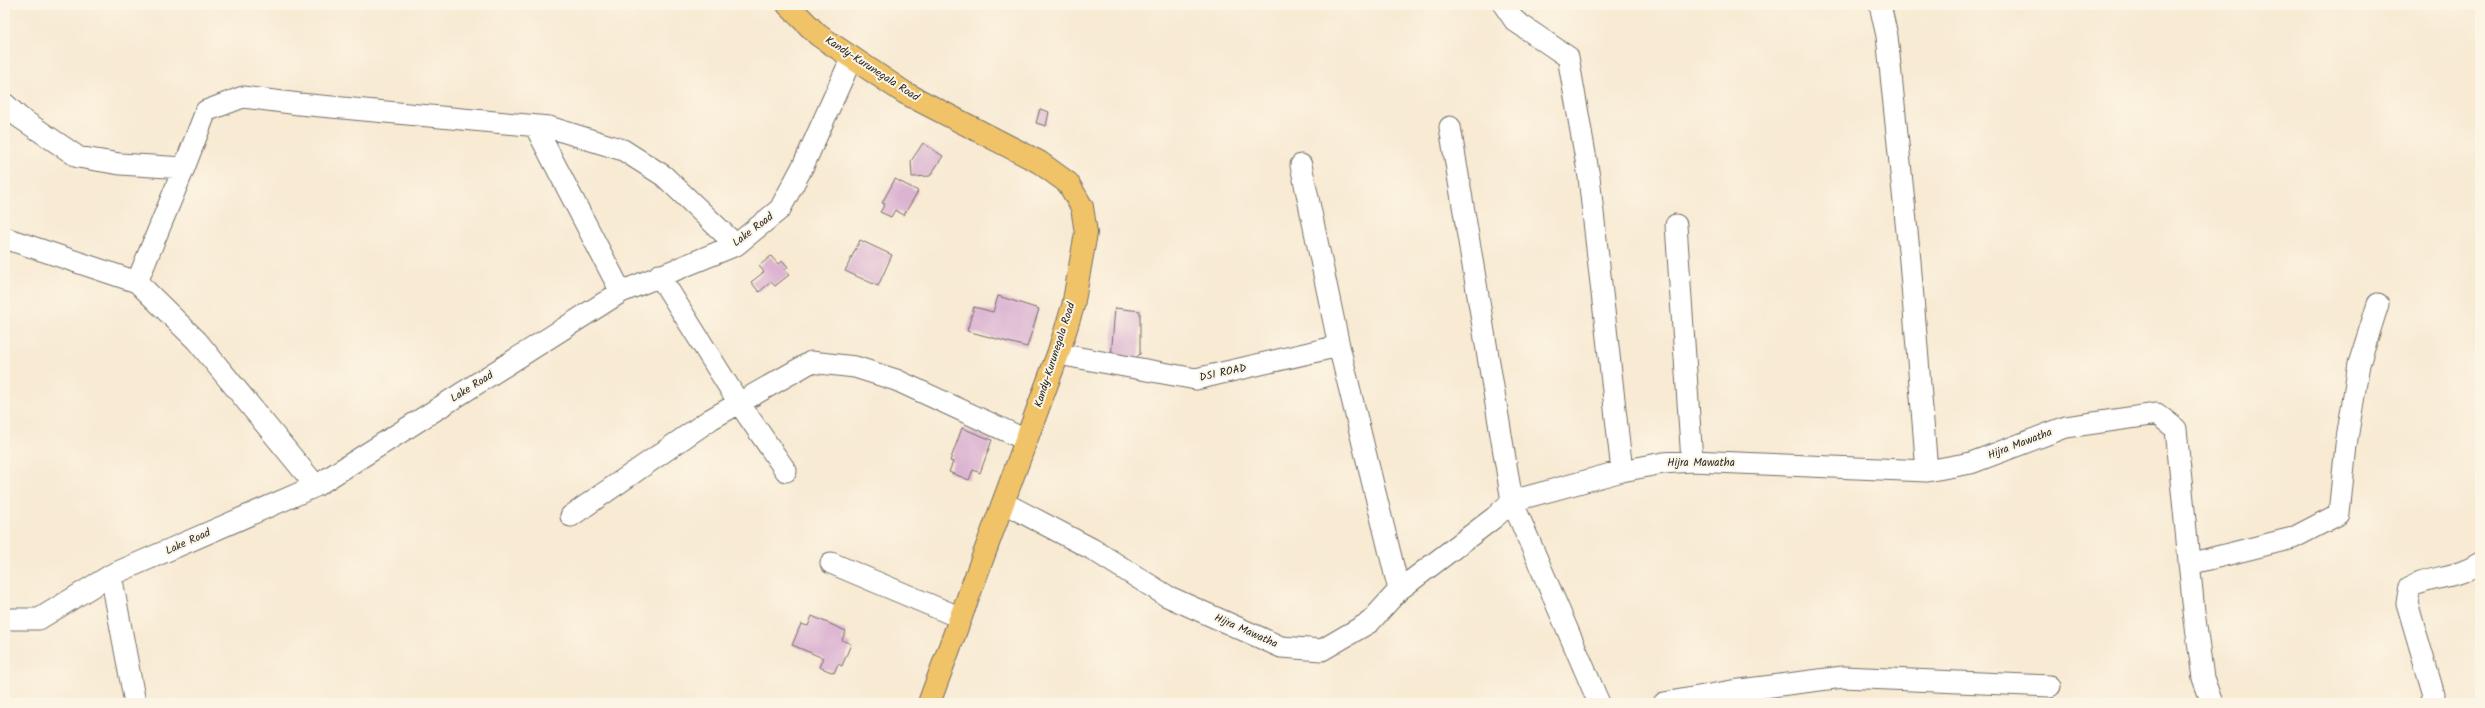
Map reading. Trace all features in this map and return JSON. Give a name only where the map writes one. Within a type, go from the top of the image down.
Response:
[{"type":"highway","name":"Kandy-Kurunegala Road","points":[[788,5],[818,35],[905,93],[1039,162],[1068,183],[1082,207],[1086,233],[1073,306],[1058,354],[1004,503],[929,703]]},
{"type":"street","points":[[1504,5],[1515,21],[1568,57],[1589,177],[1622,471]]},
{"type":"street","points":[[1880,5],[1887,36],[1910,261],[1927,471]]},
{"type":"street","name":"Lake Road","points":[[5,619],[39,619],[111,575],[316,486],[621,292],[736,245],[780,209],[804,164],[852,57]]},
{"type":"street","points":[[137,282],[206,111],[243,97],[299,104],[549,127],[623,150],[664,176],[736,245]]},
{"type":"street","points":[[5,104],[19,116],[78,157],[120,164],[184,168]]},
{"type":"street","points":[[535,126],[621,292]]},
{"type":"street","points":[[1450,127],[1512,501],[1599,703]]},
{"type":"street","points":[[1301,165],[1339,346],[1399,590]]},
{"type":"street","points":[[1676,225],[1692,461]]},
{"type":"street","points":[[5,238],[137,282],[197,340],[316,486]]},
{"type":"street","points":[[659,276],[739,403],[786,471]]},
{"type":"street","points":[[2189,564],[2293,538],[2339,514],[2346,445],[2359,364],[2378,304]]},
{"type":"street","name":"DSI ROAD","points":[[1058,354],[1196,379],[1339,346]]},
{"type":"street","points":[[571,516],[711,420],[811,362],[855,367],[896,380],[1026,440]]},
{"type":"street","name":"Hijra Mawatha","points":[[1004,503],[1092,549],[1167,596],[1280,647],[1322,650],[1370,622],[1399,590],[1495,517],[1512,501],[1622,471],[1663,463],[1692,461],[1927,471],[1971,463],[2066,427],[2157,414],[2176,429],[2189,564],[2203,678],[2212,703]]},
{"type":"street","points":[[831,563],[961,618]]},
{"type":"street","points":[[2431,703],[2434,695],[2407,603],[2410,587],[2422,581],[2467,572],[2480,563]]},
{"type":"street","points":[[111,575],[136,703]]},
{"type":"street","points":[[1664,703],[1732,691],[1843,677],[2050,686]]},
{"type":"building","points":[[1040,109],[1049,112],[1046,126],[1036,123]]},
{"type":"building","points":[[923,143],[943,156],[930,176],[912,177],[911,161]]},
{"type":"building","points":[[895,179],[918,191],[904,215],[895,210],[891,217],[880,212],[885,204],[882,203]]},
{"type":"building","points":[[860,240],[892,255],[878,286],[845,271]]},
{"type":"building","points":[[771,256],[778,264],[783,261],[788,267],[785,270],[789,275],[775,286],[771,282],[759,292],[751,282],[764,272],[759,266]]},
{"type":"building","points":[[998,296],[1039,309],[1027,347],[967,331],[974,307],[993,312]]},
{"type":"building","points":[[1115,308],[1140,311],[1140,354],[1131,362],[1111,358]]},
{"type":"building","points":[[962,428],[992,440],[980,473],[973,470],[969,480],[949,472],[953,462],[950,461]]},
{"type":"building","points":[[812,616],[846,631],[842,640],[851,644],[842,666],[838,664],[834,673],[819,667],[823,658],[792,645],[801,624],[808,626]]}]
